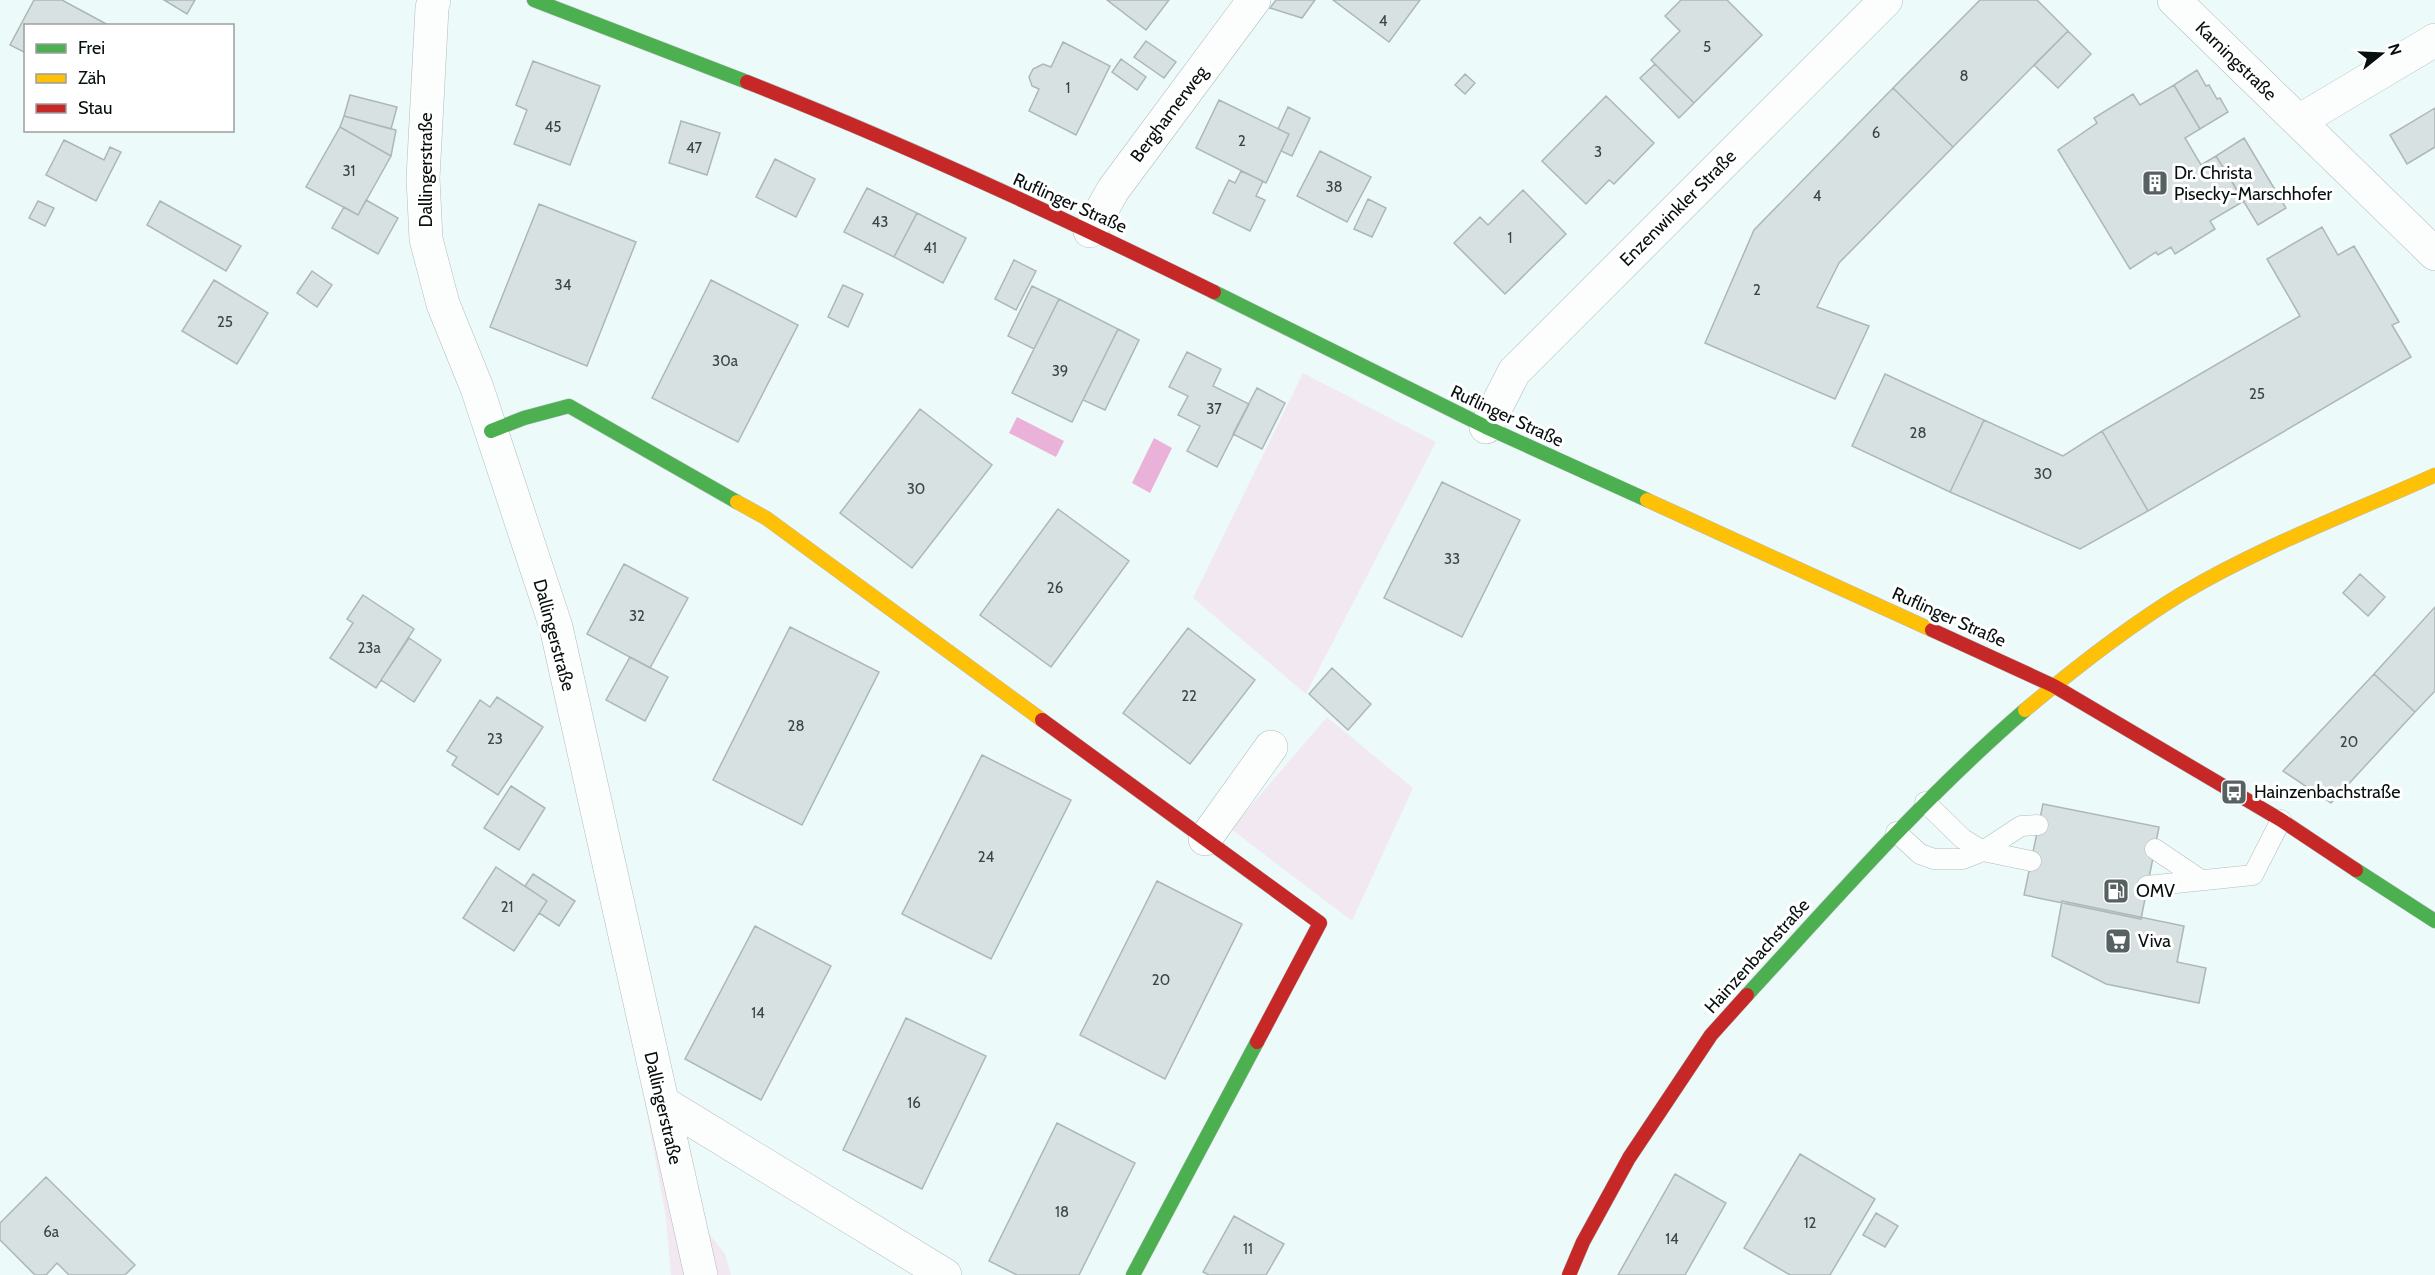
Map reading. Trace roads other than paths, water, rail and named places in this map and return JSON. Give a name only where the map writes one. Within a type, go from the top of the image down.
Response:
[{"type":"street","name":"Dallingerstraße","points":[[434,0],[423,178],[426,239],[442,304],[477,388],[556,627],[701,1275]]},
{"type":"street","name":"Ruflinger Straße","points":[[534,0],[800,103],[1090,231],[1486,427],[2054,686],[2281,820],[2435,921]]},
{"type":"street","name":"Berghamerweg","points":[[1090,231],[1113,190],[1254,0]]},
{"type":"street","name":"Enzenwinkler Straße","points":[[1486,427],[1515,372],[1886,0]]},
{"type":"street","name":"Karningstraße","points":[[2174,0],[2435,254]]},
{"type":"street","points":[[2299,121],[2435,40]]},
{"type":"street","points":[[491,431],[524,418],[568,406],[766,518],[1320,923],[1133,1275]]},
{"type":"street","name":"Hainzenbachstraße","points":[[1569,1275],[1583,1242],[1629,1158],[1668,1096],[1711,1035],[1896,832],[1986,744],[2054,686],[2131,627],[2182,593],[2242,561],[2435,475]]},
{"type":"street","points":[[1205,839],[1271,747]]},
{"type":"street","points":[[662,1102],[945,1275]]},
{"type":"lane","points":[[1925,802],[1963,839],[1983,851],[2031,861]]},
{"type":"lane","points":[[2147,886],[2253,875],[2281,820]]},
{"type":"lane","points":[[1896,832],[1920,854],[1934,859],[1963,859],[1983,851],[2021,826],[2038,825]]},
{"type":"lane","points":[[2155,849],[2201,880]]},
{"type":"place","name":"Dr. Christa Pisecky-Marschhofer","points":[[2155,183]]},
{"type":"place","name":"Hainzenbachstraße","points":[[2234,792]]},
{"type":"place","name":"OMV","points":[[2116,891]]},
{"type":"place","name":"Viva","points":[[2118,941]]}]
